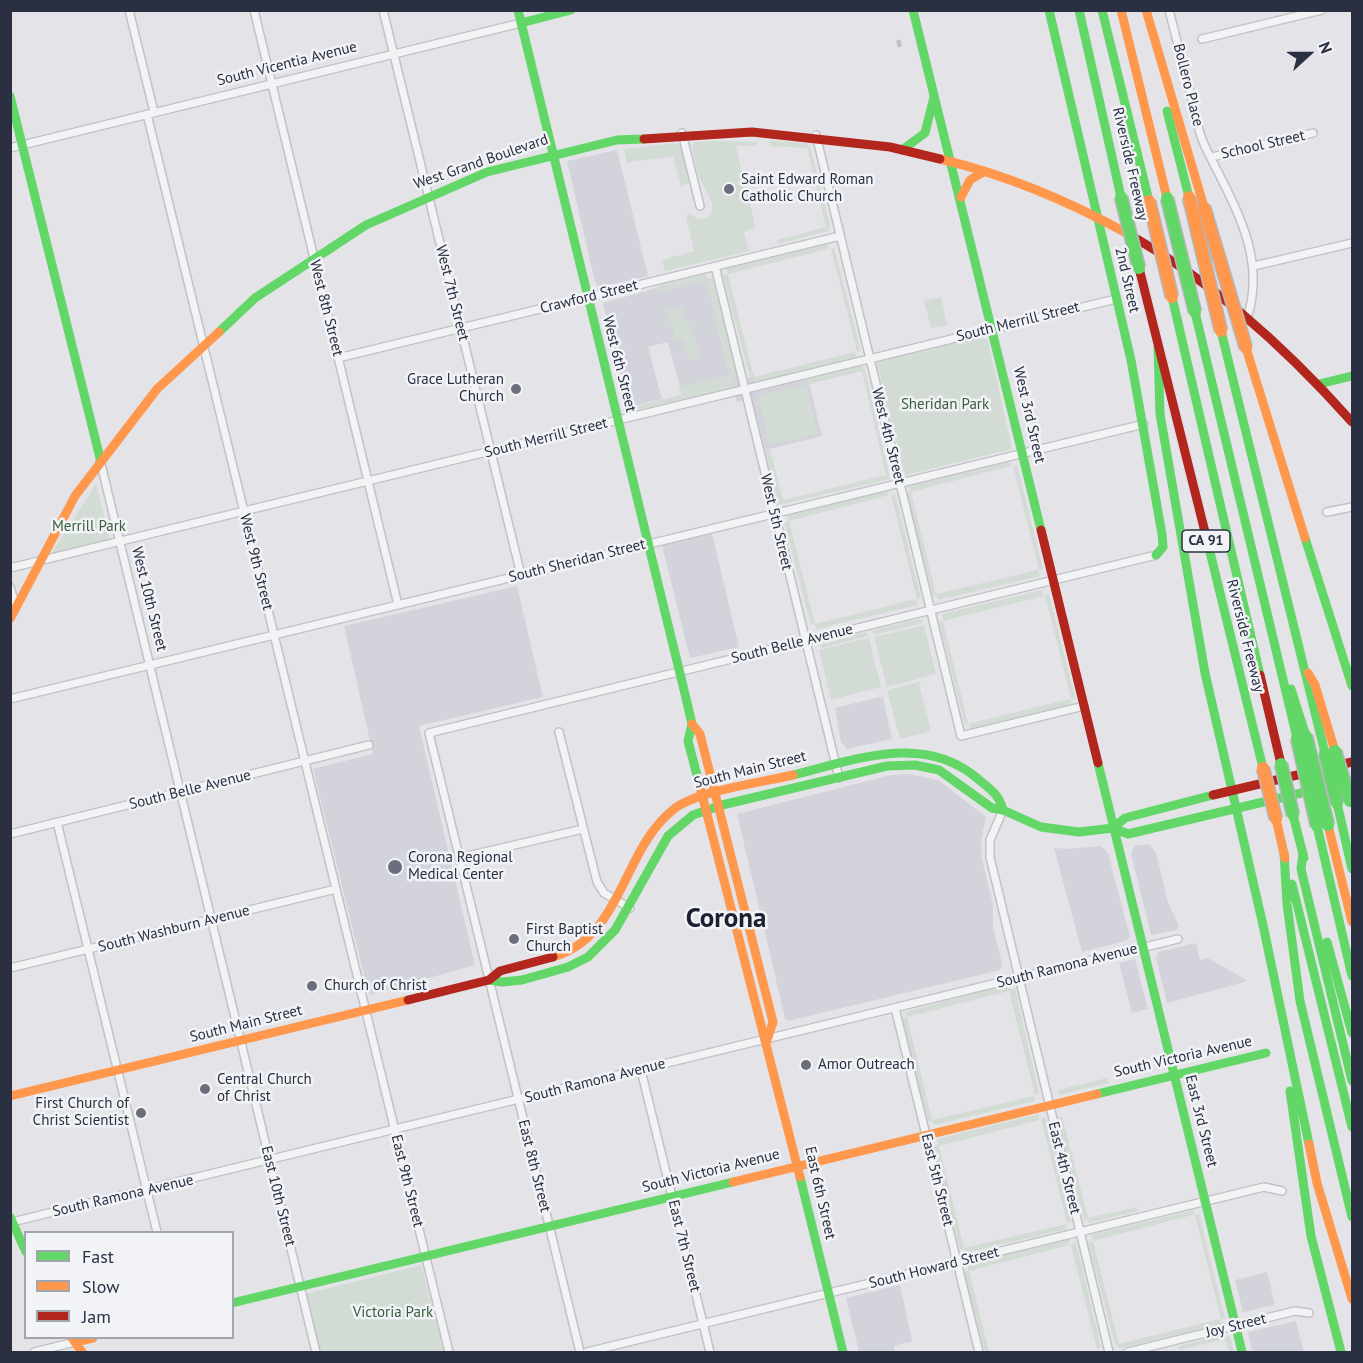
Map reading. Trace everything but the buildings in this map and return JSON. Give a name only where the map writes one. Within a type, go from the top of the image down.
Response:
[{"type":"main road","name":"South Vicentia Avenue","points":[[519,17],[571,10]]},
{"type":"main road","name":"West 3rd Street","points":[[913,10],[961,197],[1113,828]]},
{"type":"main road","name":"2nd Street","points":[[1049,10],[1144,424],[1162,534],[1162,547],[1156,555]]},
{"type":"main road","name":"Riverside Freeway","points":[[1079,10],[1121,197],[1353,1127]]},
{"type":"main road","points":[[1102,10],[1172,297],[1293,815],[1353,1033]]},
{"type":"main road","points":[[1121,10],[1277,655],[1301,737],[1323,826],[1353,976]]},
{"type":"main road","points":[[1144,10],[1301,662],[1330,752],[1351,806]]},
{"type":"main road","points":[[1144,10],[1246,348],[1353,686]]},
{"type":"main road","name":"West 6th Street","points":[[519,17],[692,724],[700,734],[716,793]]},
{"type":"main road","points":[[902,150],[925,133],[934,94]]},
{"type":"main road","name":"West 10th Street","points":[[10,96],[16,146],[100,458]]},
{"type":"main road","name":"West Grand Boulevard","points":[[10,619],[38,561],[100,458],[144,402],[202,342],[257,296],[313,256],[366,224],[429,194],[487,172],[553,152],[608,141],[682,133],[741,131],[816,135],[951,160],[985,171],[1097,216],[1148,247],[1248,315],[1319,384],[1353,422]]},
{"type":"main road","points":[[961,197],[969,180],[985,171]]},
{"type":"main road","points":[[1158,347],[1160,414],[1205,673],[1317,1183],[1353,1299]]},
{"type":"main road","points":[[1319,384],[1353,376]]},
{"type":"main road","name":"West 6th Street","points":[[692,724],[688,741],[703,796]]},
{"type":"main road","name":"South Main Street","points":[[10,1096],[489,980],[500,971],[566,953],[603,924],[644,843],[656,827],[675,808],[703,796],[897,751],[931,753],[967,769],[999,796],[1003,810]]},
{"type":"main road","points":[[1330,752],[1337,803],[1353,868]]},
{"type":"main road","name":"South Main Street","points":[[1113,828],[1125,818],[1232,789],[1353,762]]},
{"type":"main road","name":"South Main Street","points":[[489,980],[502,984],[573,967],[615,934],[649,866],[668,836],[684,821],[707,810],[887,766],[922,766],[939,770],[992,808],[1003,810],[1050,829],[1079,832],[1113,828],[1128,834],[1353,781]]},
{"type":"main road","name":"East 6th Street","points":[[716,793],[773,1022],[767,1040]]},
{"type":"main road","name":"East 6th Street","points":[[703,796],[759,1021],[767,1040],[843,1353]]},
{"type":"main road","points":[[1323,826],[1353,922]]},
{"type":"main road","points":[[1113,828],[1143,949]]},
{"type":"main road","points":[[1284,853],[1287,904],[1300,1001],[1353,1217]]},
{"type":"main road","points":[[1303,853],[1301,869],[1353,1080]]},
{"type":"main road","name":"East 3rd Street","points":[[1143,949],[1144,976],[1153,986],[1242,1353]]},
{"type":"main road","points":[[1276,989],[1311,1236],[1341,1353]]},
{"type":"main road","name":"South Victoria Avenue","points":[[234,1303],[1266,1053]]},
{"type":"main road","points":[[11,1220],[24,1248]]},
{"type":"main road","points":[[76,1344],[90,1339]]},
{"type":"street","name":"West 9th Street","points":[[129,10],[202,342],[365,1010]]},
{"type":"street","name":"West 8th Street","points":[[254,10],[398,605]]},
{"type":"street","name":"West 7th Street","points":[[383,10],[521,575]]},
{"type":"street","name":"Bollero Place","points":[[1169,10],[1203,143],[1212,157],[1244,227],[1254,266],[1254,294],[1248,315]]},
{"type":"street","points":[[1202,39],[1322,10]]},
{"type":"street","name":"South Vicentia Avenue","points":[[16,146],[394,53],[519,17]]},
{"type":"street","points":[[682,133],[700,206]]},
{"type":"street","name":"School Street","points":[[1212,157],[1313,133]]},
{"type":"street","name":"West 4th Street","points":[[816,135],[961,736],[1084,706]]},
{"type":"street","name":"Crawford Street","points":[[338,358],[840,236]]},
{"type":"street","points":[[1254,266],[1353,243]]},
{"type":"street","name":"West 5th Street","points":[[715,266],[839,778]]},
{"type":"street","name":"South Merrill Street","points":[[10,568],[1116,299]]},
{"type":"street","name":"South Sheridan Street","points":[[10,699],[1144,424]]},
{"type":"street","name":"West 10th Street","points":[[100,458],[240,1041]]},
{"type":"street","points":[[1327,512],[1353,507]]},
{"type":"street","name":"South Belle Avenue","points":[[459,858],[429,733],[1156,555]]},
{"type":"street","points":[[10,587],[16,606]]},
{"type":"street","points":[[559,732],[597,882],[604,893],[630,908]]},
{"type":"street","name":"South Belle Avenue","points":[[10,834],[369,746]]},
{"type":"street","points":[[1003,810],[993,830],[989,847],[1019,981]]},
{"type":"street","points":[[57,822],[156,1231]]},
{"type":"street","points":[[489,980],[459,858],[584,828]]},
{"type":"street","name":"South Washburn Avenue","points":[[10,968],[336,889]]},
{"type":"street","name":"South Ramona Avenue","points":[[11,1220],[146,1191],[895,1008],[1019,981],[1178,939]]},
{"type":"street","name":"East 8th Street","points":[[489,980],[580,1353]]},
{"type":"street","name":"East 4th Street","points":[[1019,981],[1109,1353]]},
{"type":"street","name":"East 5th Street","points":[[895,1008],[979,1353]]},
{"type":"street","name":"East 9th Street","points":[[365,1010],[449,1353]]},
{"type":"street","name":"East 10th Street","points":[[240,1041],[316,1353]]},
{"type":"street","name":"East 7th Street","points":[[641,1070],[711,1353]]},
{"type":"street","name":"South Howard Street","points":[[586,1353],[1264,1187],[1281,1191]]},
{"type":"street","name":"Joy Street","points":[[1128,1353],[1295,1311],[1309,1313]]},
{"type":"street","points":[[34,1353],[76,1344]]},
{"type":"shaded area","points":[[617,150],[648,276],[600,287],[595,282],[567,161]]},
{"type":"shaded area","points":[[706,274],[707,279],[712,278],[738,381],[754,377],[758,391],[808,379],[822,436],[765,450],[752,398],[737,402],[733,387],[683,399],[668,342],[648,347],[662,399],[628,407],[603,303]]},
{"type":"shaded area","points":[[712,534],[739,647],[690,658],[662,545]]},
{"type":"shaded area","name":"Corona Regional Medical Center","points":[[517,586],[543,697],[419,726],[475,965],[369,995],[313,769],[373,754],[344,626]]},
{"type":"shaded area","points":[[883,697],[892,739],[847,749],[841,742],[835,708]]},
{"type":"shaded area","points":[[910,774],[938,780],[986,817],[981,840],[982,859],[993,905],[993,927],[1002,963],[1000,970],[788,1021],[785,1018],[737,814],[891,775]]},
{"type":"shaded area","points":[[1149,844],[1156,853],[1168,903],[1179,925],[1177,930],[1151,935],[1131,853],[1135,846]]},
{"type":"shaded area","points":[[1101,846],[1108,853],[1130,937],[1125,941],[1082,952],[1054,848]]},
{"type":"shaded area","points":[[1196,943],[1200,960],[1208,958],[1248,981],[1167,1003],[1156,958],[1158,952]]},
{"type":"shaded area","points":[[1135,959],[1148,1009],[1132,1013],[1119,963]]},
{"type":"shaded area","points":[[1267,1272],[1275,1305],[1243,1312],[1235,1280]]},
{"type":"shaded area","points":[[900,1285],[912,1341],[894,1346],[895,1352],[859,1352],[846,1298]]},
{"type":"shaded area","points":[[1296,1321],[1304,1352],[1252,1352],[1248,1332]]},
{"type":"green space","points":[[770,141],[805,143],[810,146],[830,225],[828,231],[778,244],[777,240],[826,227],[807,148],[769,146]]},
{"type":"green space","points":[[695,142],[757,142],[757,146],[736,146],[755,228],[744,232],[749,251],[665,271],[662,260],[694,251],[686,217],[690,213],[697,219],[707,218],[712,211],[712,203],[698,175],[692,147]]},
{"type":"green space","points":[[677,143],[681,148],[689,183],[681,187],[673,156],[627,163],[624,149]]},
{"type":"green space","points":[[827,244],[828,249],[728,274],[726,268]]},
{"type":"green space","points":[[831,248],[834,248],[861,351],[857,352]]},
{"type":"green space","points":[[706,274],[707,279],[712,278],[738,380],[732,381],[734,387],[633,411],[632,407],[681,395],[679,387],[729,376],[706,280],[659,292],[657,286]]},
{"type":"green space","points":[[728,274],[754,377],[855,352],[857,358],[755,382],[754,378],[750,378],[723,275]]},
{"type":"green space","points":[[941,297],[947,325],[931,328],[924,301]]},
{"type":"green space","points":[[682,305],[687,325],[691,324],[700,358],[688,361],[683,340],[672,342],[671,337],[675,336],[666,311]]},
{"type":"green space","name":"Sheridan Park","points":[[981,337],[988,341],[1012,449],[905,475],[877,364],[879,361]]},
{"type":"green space","points":[[861,366],[865,370],[890,479],[779,505],[765,450],[770,449],[783,500],[886,475],[862,371],[809,384],[808,379]]},
{"type":"green space","points":[[806,385],[818,434],[769,445],[758,396]]},
{"type":"green space","points":[[1010,461],[1011,466],[911,492],[909,486]]},
{"type":"green space","points":[[1017,465],[1043,569],[1039,570],[1013,466]]},
{"type":"green space","name":"Merrill Park","points":[[96,484],[110,540],[51,554]]},
{"type":"green space","points":[[888,490],[889,495],[789,521],[787,515]]},
{"type":"green space","points":[[911,492],[936,594],[1038,570],[1040,576],[938,600],[936,595],[933,596],[906,493]]},
{"type":"green space","points":[[895,494],[921,598],[917,599],[891,495]]},
{"type":"green space","points":[[789,521],[815,624],[811,625],[784,522]]},
{"type":"green space","points":[[1042,590],[1043,596],[943,621],[942,614]]},
{"type":"green space","points":[[1049,594],[1075,698],[1071,699],[1045,595]]},
{"type":"green space","points":[[916,599],[918,605],[816,629],[815,624]]},
{"type":"green space","points":[[920,619],[923,623],[874,635],[873,630]]},
{"type":"green space","points":[[939,621],[943,621],[968,724],[1070,699],[1072,705],[970,729],[969,724],[965,725]]},
{"type":"green space","points":[[924,625],[936,674],[887,687],[874,637]]},
{"type":"green space","points":[[866,632],[868,636],[822,648],[819,645]]},
{"type":"green space","points":[[869,638],[881,687],[831,700],[819,650]]},
{"type":"green space","points":[[922,681],[919,684],[931,731],[900,739],[887,690]]},
{"type":"green space","points":[[1008,984],[1010,989],[1015,988],[1039,1094],[1035,1095],[1009,991],[907,1017],[905,1012]]},
{"type":"green space","points":[[907,1017],[932,1120],[1034,1096],[1035,1101],[934,1125],[932,1121],[928,1121],[902,1018]]},
{"type":"green space","points":[[1107,1078],[1109,1083],[1059,1095],[1058,1090]]},
{"type":"green space","points":[[1039,1114],[1039,1120],[939,1146],[964,1248],[1066,1224],[1067,1229],[965,1253],[964,1249],[960,1249],[933,1146],[938,1145],[937,1139]]},
{"type":"green space","points":[[1062,1116],[1088,1218],[1137,1207],[1138,1211],[1089,1223],[1088,1219],[1084,1220],[1057,1117]]},
{"type":"green space","points":[[1046,1118],[1071,1222],[1067,1223],[1041,1119]]},
{"type":"green space","points":[[1195,1210],[1193,1215],[1093,1241],[1091,1235]]},
{"type":"green space","points":[[1199,1214],[1225,1318],[1221,1319],[1195,1215]]},
{"type":"green space","points":[[1069,1238],[1069,1245],[969,1271],[989,1352],[985,1352],[964,1272],[968,1271],[967,1265]]},
{"type":"green space","points":[[1093,1241],[1119,1344],[1220,1319],[1222,1325],[1120,1348],[1115,1344],[1088,1242]]},
{"type":"green space","points":[[1076,1242],[1101,1347],[1097,1349],[1071,1245]]},
{"type":"green space","name":"Victoria Park","points":[[421,1265],[444,1352],[320,1352],[305,1294]]},
{"type":"green space","points":[[1225,1334],[1230,1337],[1234,1352],[1229,1352],[1225,1339],[1179,1350],[1179,1346]]},
{"type":"tunnel","points":[[897,44],[901,43]]},
{"type":"traffic: fast","points":[[518,10],[685,694],[692,724],[688,741],[699,783]]},
{"type":"traffic: fast","points":[[521,23],[571,10]]},
{"type":"traffic: fast","points":[[913,10],[1041,530]]},
{"type":"traffic: fast","points":[[1049,10],[1131,360],[1162,534],[1163,547],[1156,555]]},
{"type":"traffic: fast","points":[[1079,10],[1121,197]]},
{"type":"traffic: fast","points":[[1102,10],[1149,201]]},
{"type":"traffic: fast","points":[[10,96],[100,458]]},
{"type":"traffic: fast","points":[[902,150],[925,133],[934,97]]},
{"type":"traffic: fast","points":[[1167,111],[1189,197]]},
{"type":"traffic: fast","points":[[219,332],[255,298],[366,225],[487,172],[617,140],[644,139]]},
{"type":"traffic: fast","points":[[1121,197],[1139,268]]},
{"type":"traffic: fast","points":[[1167,198],[1195,312]]},
{"type":"traffic: fast","points":[[1172,297],[1260,675]]},
{"type":"traffic: fast","points":[[1195,312],[1297,738]]},
{"type":"traffic: fast","points":[[1221,331],[1325,753]]},
{"type":"traffic: fast","points":[[1158,347],[1160,414],[1205,673],[1263,925],[1309,1144]]},
{"type":"traffic: fast","points":[[1319,384],[1352,376]]},
{"type":"traffic: fast","points":[[1305,538],[1352,686]]},
{"type":"traffic: fast","points":[[1209,548],[1263,768]]},
{"type":"traffic: fast","points":[[1291,689],[1306,736]]},
{"type":"traffic: fast","points":[[1306,736],[1328,825]]},
{"type":"traffic: fast","points":[[1297,738],[1317,826]]},
{"type":"traffic: fast","points":[[1335,751],[1350,801]]},
{"type":"traffic: fast","points":[[793,775],[865,757],[912,753],[935,756],[957,765],[978,779],[996,796],[1003,810]]},
{"type":"traffic: fast","points":[[1325,753],[1337,803]]},
{"type":"traffic: fast","points":[[1098,763],[1242,1352]]},
{"type":"traffic: fast","points":[[1281,764],[1293,815]]},
{"type":"traffic: fast","points":[[489,980],[502,982],[522,980],[568,967],[588,957],[615,930],[668,836],[693,815],[722,805],[887,766],[915,765],[939,770],[992,808],[1003,810],[1041,827],[1079,832],[1113,828],[1125,818],[1213,795]]},
{"type":"traffic: fast","points":[[1113,828],[1128,834],[1352,781]]},
{"type":"traffic: fast","points":[[1337,803],[1352,869]]},
{"type":"traffic: fast","points":[[1293,815],[1304,858]]},
{"type":"traffic: fast","points":[[1317,826],[1352,976]]},
{"type":"traffic: fast","points":[[1284,853],[1287,904],[1300,1001],[1352,1217]]},
{"type":"traffic: fast","points":[[1303,853],[1301,869],[1352,1081]]},
{"type":"traffic: fast","points":[[1292,884],[1352,1127]]},
{"type":"traffic: fast","points":[[1327,942],[1352,1033]]},
{"type":"traffic: fast","points":[[1097,1094],[1266,1053]]},
{"type":"traffic: fast","points":[[1290,1091],[1311,1236],[1341,1352]]},
{"type":"traffic: fast","points":[[800,1177],[843,1352]]},
{"type":"traffic: fast","points":[[234,1303],[733,1182]]},
{"type":"traffic: fast","points":[[10,1217],[24,1248]]},
{"type":"traffic: slow","points":[[1121,10],[1167,198]]},
{"type":"traffic: slow","points":[[1146,10],[1204,207]]},
{"type":"traffic: slow","points":[[940,159],[965,165],[1037,190],[1130,235]]},
{"type":"traffic: slow","points":[[961,197],[970,180],[985,171]]},
{"type":"traffic: slow","points":[[1189,197],[1221,331]]},
{"type":"traffic: slow","points":[[1149,201],[1172,297]]},
{"type":"traffic: slow","points":[[1204,207],[1246,348]]},
{"type":"traffic: slow","points":[[10,619],[75,496],[157,389],[219,332]]},
{"type":"traffic: slow","points":[[1246,348],[1305,538]]},
{"type":"traffic: slow","points":[[1308,673],[1315,685],[1335,751]]},
{"type":"traffic: slow","points":[[692,724],[700,734],[773,1022],[767,1040]]},
{"type":"traffic: slow","points":[[1263,768],[1276,819]]},
{"type":"traffic: slow","points":[[553,957],[576,947],[594,931],[608,912],[643,846],[657,826],[674,809],[714,792],[793,775]]},
{"type":"traffic: slow","points":[[699,783],[800,1177]]},
{"type":"traffic: slow","points":[[1276,819],[1285,858]]},
{"type":"traffic: slow","points":[[1328,825],[1352,922]]},
{"type":"traffic: slow","points":[[10,1096],[408,1000]]},
{"type":"traffic: slow","points":[[733,1182],[1097,1094]]},
{"type":"traffic: slow","points":[[1309,1144],[1317,1183],[1352,1299]]},
{"type":"traffic: slow","points":[[73,1339],[82,1352]]},
{"type":"traffic: slow","points":[[75,1342],[88,1339]]},
{"type":"traffic: jam","points":[[644,139],[752,132],[890,147],[940,159]]},
{"type":"traffic: jam","points":[[1130,235],[1191,274],[1248,319],[1276,343],[1352,422]]},
{"type":"traffic: jam","points":[[1139,268],[1209,548]]},
{"type":"traffic: jam","points":[[1041,530],[1098,763]]},
{"type":"traffic: jam","points":[[1260,675],[1281,764]]},
{"type":"traffic: jam","points":[[1213,795],[1352,762]]},
{"type":"traffic: jam","points":[[408,1000],[489,980],[500,971],[553,957]]},
{"type":"place","name":"Saint Edward Roman Catholic Church","points":[[729,189]]},
{"type":"place","name":"Grace Lutheran Church","points":[[516,389]]},
{"type":"place","name":"Corona Regional Medical Center","points":[[395,867]]},
{"type":"place","name":"First Baptist Church","points":[[514,939]]},
{"type":"place","name":"Church of Christ","points":[[312,986]]},
{"type":"place","name":"Amor Outreach","points":[[806,1065]]},
{"type":"place","name":"Central Church of Christ","points":[[205,1089]]},
{"type":"place","name":"First Church of Christ Scientist","points":[[141,1113]]},
{"type":"district","name":"Corona","points":[[726,919]]}]
